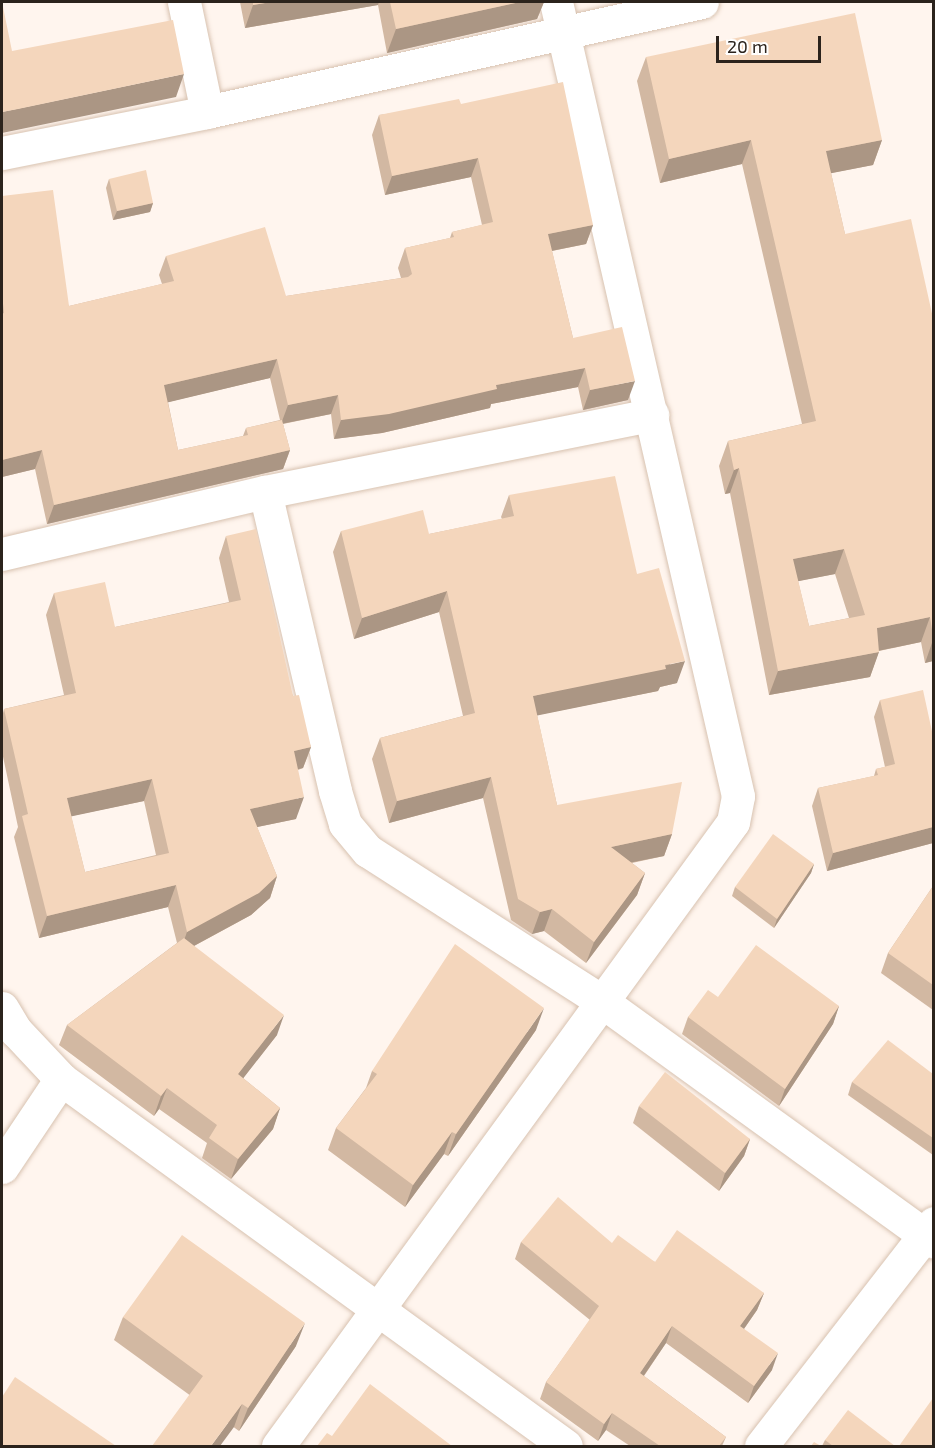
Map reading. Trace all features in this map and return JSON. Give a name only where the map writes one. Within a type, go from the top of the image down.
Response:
[{"type":"street","points":[[184,2],[207,112]]},
{"type":"street","points":[[2,153],[207,112],[559,17],[702,2]]},
{"type":"street","points":[[278,1446],[379,1310],[600,1000],[733,822],[738,796],[559,17]]},
{"type":"street","points":[[2,555],[264,492],[652,415]]},
{"type":"street","points":[[264,492],[345,824],[368,851],[600,1000],[930,1234],[761,1446]]},
{"type":"street","points":[[2,1008],[16,1031],[62,1079],[566,1446]]},
{"type":"street","points":[[2,1167],[62,1079]]},
{"type":"building","points":[[2,2],[12,51],[173,20],[184,74],[2,112]]},
{"type":"building","points":[[253,2],[271,2],[253,5]]},
{"type":"building","points":[[390,2],[520,2],[396,29]]},
{"type":"building","points":[[855,13],[882,140],[826,151],[845,234],[911,219],[933,318],[933,636],[930,617],[877,628],[879,652],[778,671],[739,468],[734,470],[728,441],[816,421],[751,140],[669,159],[646,57]],"holes":[[[844,549],[865,615],[809,626],[793,559]]]},
{"type":"building","points":[[563,82],[593,225],[548,234],[573,338],[622,327],[635,381],[590,390],[585,368],[496,385],[497,389],[389,414],[341,420],[338,395],[288,405],[277,359],[164,385],[178,450],[248,435],[246,428],[282,420],[290,450],[54,505],[42,450],[2,460],[2,314],[4,313],[2,196],[53,190],[69,306],[174,281],[166,256],[265,227],[286,296],[408,277],[412,274],[405,248],[454,237],[452,232],[493,222],[478,158],[392,176],[379,115],[459,99],[461,104]]},
{"type":"building","points":[[146,170],[153,203],[117,211],[109,179]]},
{"type":"building","points":[[615,476],[637,574],[659,568],[685,661],[665,665],[666,669],[533,696],[557,805],[682,782],[672,834],[611,847],[645,873],[594,942],[552,909],[540,912],[518,899],[491,777],[397,801],[380,738],[475,713],[447,591],[362,618],[341,531],[423,510],[429,534],[514,516],[509,495]]},
{"type":"building","points":[[256,529],[293,696],[299,695],[311,747],[294,751],[304,797],[250,809],[277,876],[259,893],[187,932],[176,885],[47,916],[22,816],[28,814],[4,709],[76,693],[54,593],[105,582],[115,627],[241,600],[226,536]],"holes":[[[152,779],[169,853],[85,872],[67,798]]]},
{"type":"building","points":[[923,690],[933,736],[933,827],[833,853],[818,788],[878,775],[876,769],[895,764],[880,700]]},
{"type":"building","points":[[773,834],[814,864],[777,919],[735,887]]},
{"type":"building","points":[[933,886],[933,985],[888,953]]},
{"type":"building","points":[[184,938],[284,1015],[238,1074],[280,1108],[238,1159],[209,1138],[217,1125],[167,1088],[161,1096],[67,1025]]},
{"type":"building","points":[[455,944],[544,1008],[456,1134],[452,1132],[413,1185],[336,1128],[377,1074],[372,1071]]},
{"type":"building","points":[[756,945],[839,1006],[785,1089],[688,1017],[708,990],[718,997]]},
{"type":"building","points":[[888,1040],[933,1074],[933,1138],[852,1082]]},
{"type":"building","points":[[665,1072],[750,1139],[725,1173],[639,1106]]},
{"type":"building","points":[[558,1197],[612,1243],[618,1235],[655,1262],[677,1230],[764,1293],[740,1326],[778,1353],[754,1386],[672,1326],[640,1373],[726,1437],[719,1446],[660,1446],[612,1413],[604,1424],[546,1382],[599,1306],[521,1242]]},
{"type":"building","points":[[182,1235],[305,1323],[248,1408],[242,1404],[211,1446],[152,1446],[203,1376],[123,1317]]},
{"type":"building","points":[[15,1377],[116,1446],[2,1446],[2,1397]]},
{"type":"building","points":[[370,1384],[452,1446],[317,1446],[327,1433],[332,1436]]},
{"type":"building","points":[[933,1398],[933,1446],[899,1446]]},
{"type":"building","points":[[848,1410],[895,1446],[833,1446],[825,1440]]}]
